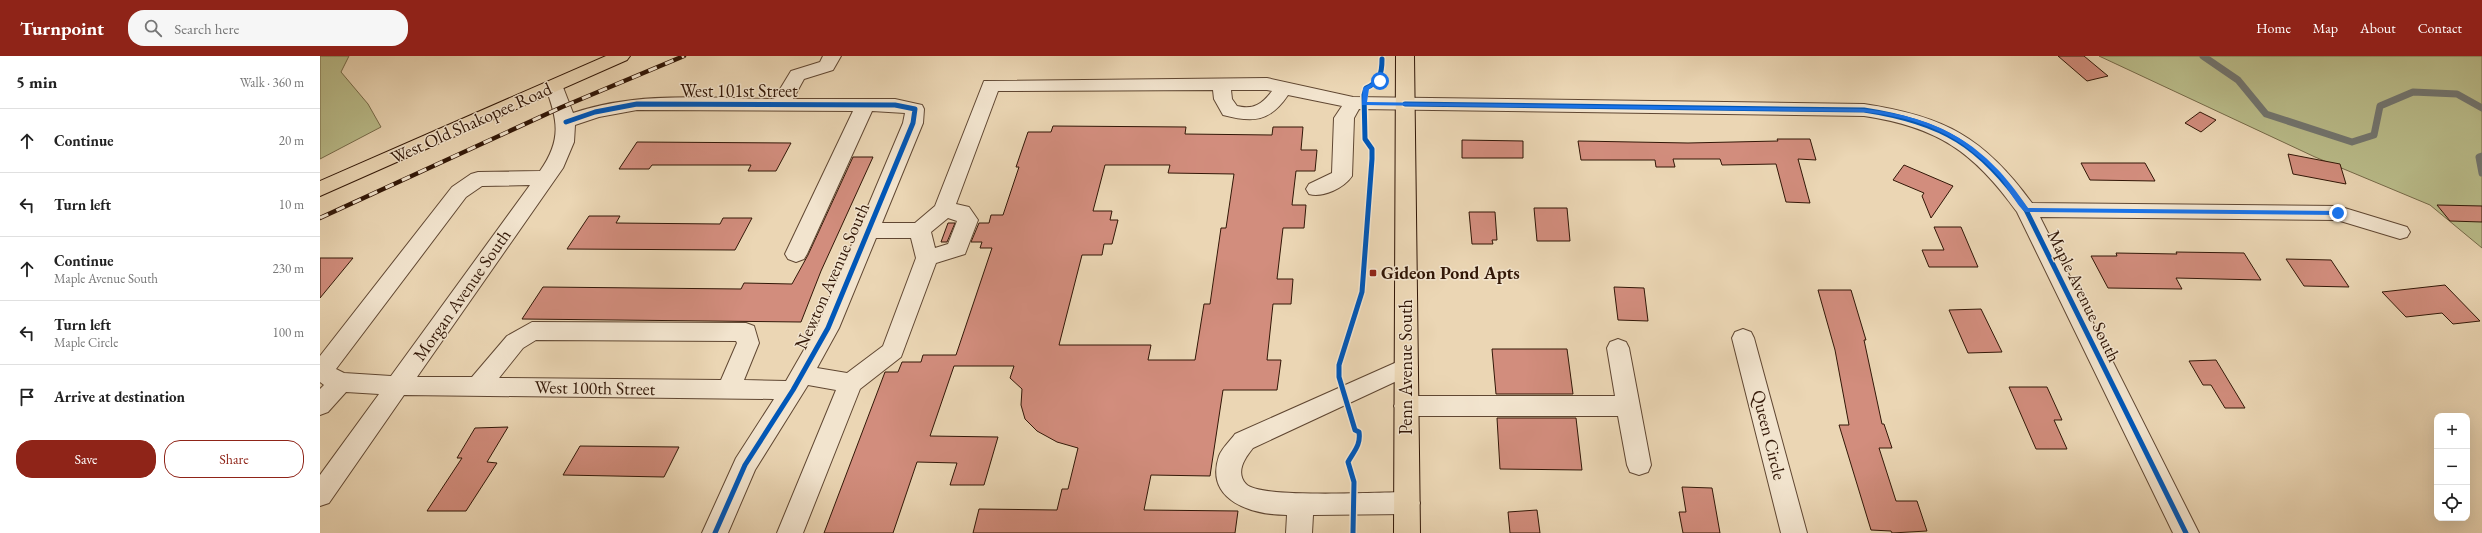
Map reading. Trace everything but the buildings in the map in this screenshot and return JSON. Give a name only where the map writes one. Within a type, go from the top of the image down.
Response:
[{"type":"main road","name":"West Old Shakopee Road","points":[[320,189],[621,56]]},
{"type":"main road","name":"Penn Avenue South","points":[[1405,56],[1407,533]]},
{"type":"street","points":[[780,105],[797,75],[827,66],[832,56]]},
{"type":"street","points":[[1221,84],[1223,99],[1230,111],[1245,115],[1260,113],[1272,106],[1284,87]]},
{"type":"street","name":"Maple Avenue South","points":[[944,210],[990,85],[1267,84],[1353,104],[1864,110],[1892,113],[1919,120],[1946,131],[1969,146],[1990,163],[2009,184],[2026,210],[2186,533]]},
{"type":"street","name":"Morgan Avenue South","points":[[320,495],[564,149],[568,135],[566,122],[554,86]]},
{"type":"street","name":"West 101st Street","points":[[566,122],[595,112],[637,104],[896,105],[914,109]]},
{"type":"street","points":[[1316,189],[1328,185],[1342,176],[1344,118],[1353,104]]},
{"type":"street","points":[[796,254],[865,105]]},
{"type":"street","name":"Newton Avenue South","points":[[715,533],[745,465],[797,382],[828,328],[913,123],[914,109]]},
{"type":"street","points":[[320,405],[328,375],[458,192],[478,179],[545,178]]},
{"type":"street","points":[[869,231],[920,230],[944,210],[962,212],[968,220],[957,249],[927,258]]},
{"type":"street","points":[[2026,210],[2338,213],[2400,232]]},
{"type":"street","points":[[790,533],[851,383],[894,351],[927,258],[920,230]]},
{"type":"street","points":[[478,387],[515,342],[532,331],[746,332],[748,343],[728,390]]},
{"type":"street","name":"Queen Circle","points":[[1743,338],[1794,533]]},
{"type":"street","points":[[1618,348],[1639,465]]},
{"type":"street","points":[[1406,367],[1244,441],[1231,457],[1229,478],[1237,492],[1253,501],[1301,504],[1407,504]]},
{"type":"street","name":"West 100th Street","points":[[328,375],[397,386],[728,390],[797,382],[851,383]]},
{"type":"street","points":[[1406,406],[1628,406]]},
{"type":"street","points":[[1299,533],[1301,504]]},
{"type":"green space","points":[[320,56],[349,56],[341,72],[368,104],[381,127],[320,159]]},
{"type":"green space","points":[[2099,56],[2482,56],[2482,248],[2430,205],[2315,157]]},
{"type":"waterway","points":[[2203,56],[2238,80],[2266,114],[2352,142],[2374,135],[2380,106],[2413,92],[2457,94],[2482,108]]},
{"type":"waterway","points":[[2482,156],[2479,157],[2482,173]]},
{"type":"railway","points":[[320,218],[562,107],[684,56]]},
{"type":"cycle path","points":[[1353,533],[1354,482],[1348,462],[1357,448],[1360,437],[1359,432],[1355,430],[1339,377],[1339,365],[1362,292],[1372,159],[1372,149],[1365,139],[1364,95],[1366,88],[1375,84],[1380,78],[1382,59]]},
{"type":"cycle path","points":[[566,122],[595,112],[637,104],[895,105],[915,109],[913,123],[828,328],[793,390],[745,465],[715,533]]},
{"type":"cycle path","points":[[1405,104],[1864,110],[1891,114],[1915,120],[1937,128],[1976,152],[1994,168],[2026,210],[2186,533]]},
{"type":"place","name":"Gideon Pond Apts","points":[[1373,273]]},
{"type":"route","points":[[1380,81],[1366,88],[1364,104],[1864,110],[1892,113],[1919,120],[1946,131],[1969,146],[1990,163],[2009,184],[2026,210],[2338,213]]}]
